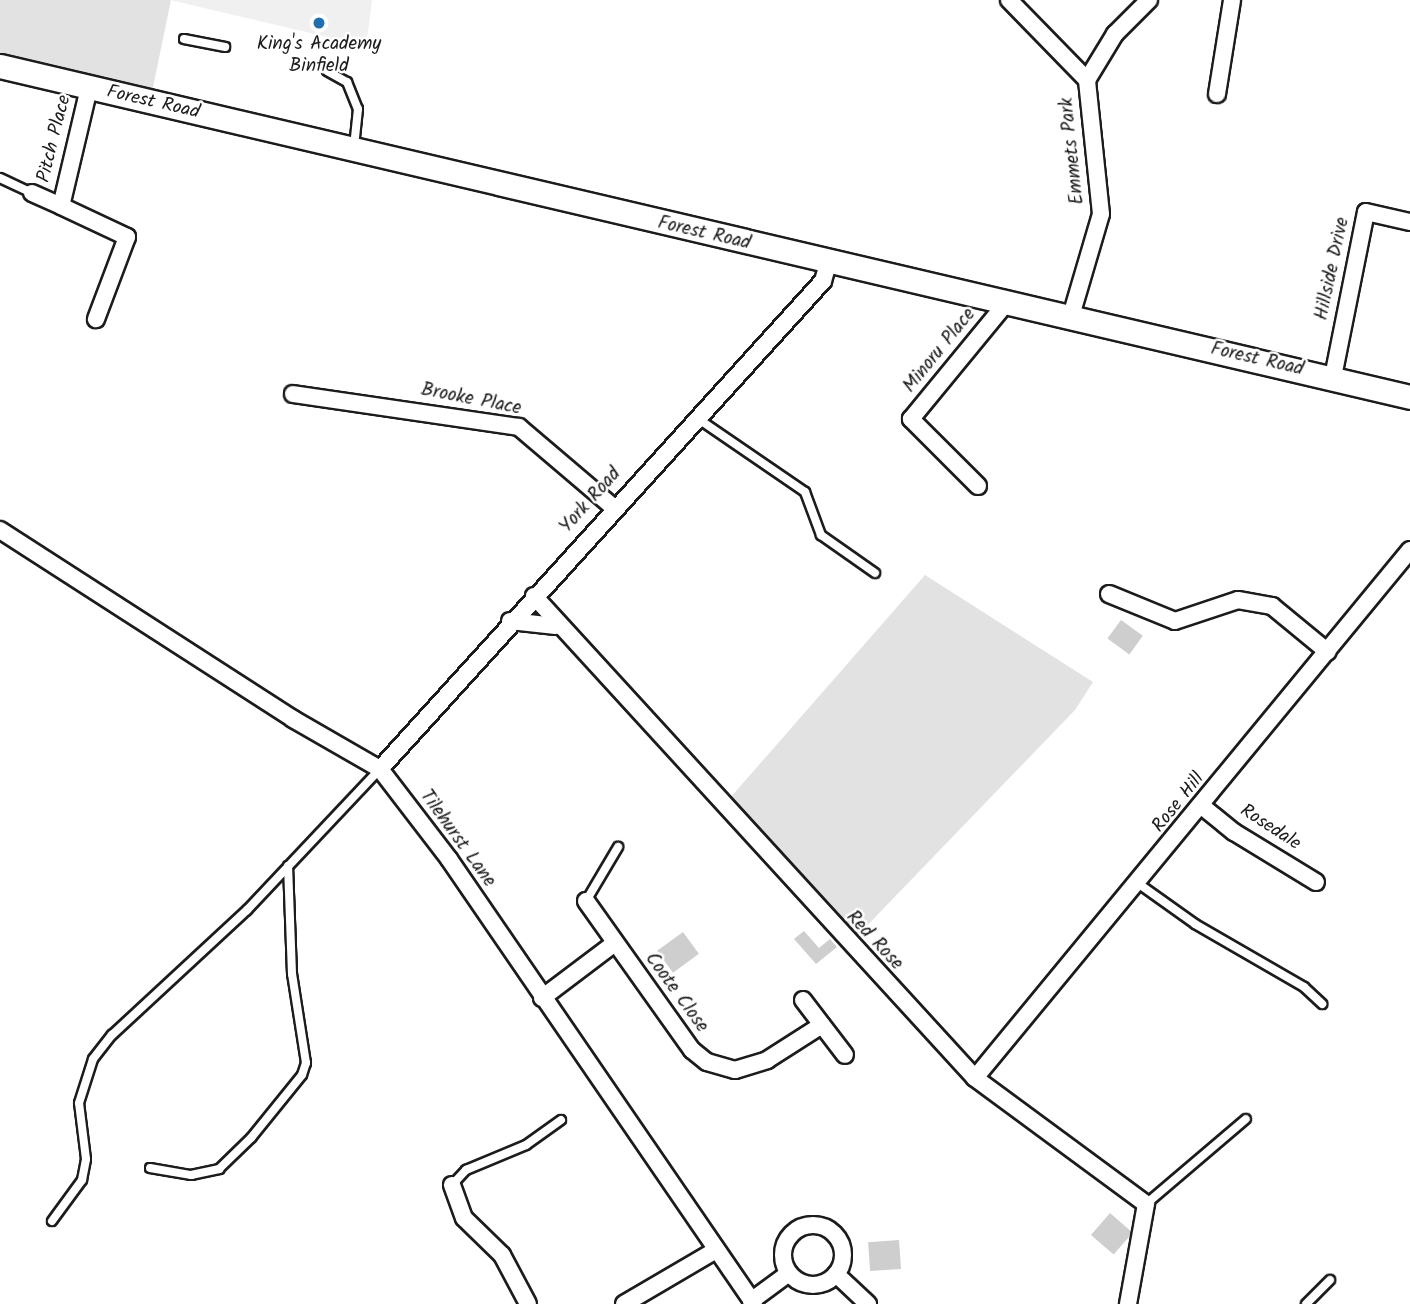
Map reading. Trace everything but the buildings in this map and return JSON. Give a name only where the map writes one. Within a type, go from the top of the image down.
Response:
[{"type":"main road","name":"Forest Road","points":[[0,66],[1410,397]]},
{"type":"street","points":[[1009,0],[1087,80]]},
{"type":"street","name":"Emmets Park","points":[[1071,316],[1101,214],[1087,80],[1115,34],[1149,0]]},
{"type":"street","points":[[1217,94],[1232,0]]},
{"type":"street","name":"Pitch Place","points":[[89,88],[61,206],[127,237],[96,319]]},
{"type":"street","points":[[32,193],[61,206]]},
{"type":"street","name":"Hillside Drive","points":[[1333,377],[1366,212],[1410,222]]},
{"type":"street","name":"York Road","points":[[380,769],[613,507],[823,282],[829,260]]},
{"type":"street","name":"Minoru Place","points":[[978,486],[911,419],[1007,301]]},
{"type":"street","name":"Brooke Place","points":[[293,394],[519,427],[613,507]]},
{"type":"street","name":"Tilehurst Lane","points":[[0,530],[293,719],[380,769],[449,859],[753,1302]]},
{"type":"street","name":"Rose Hill","points":[[975,1078],[1203,807],[1410,550]]},
{"type":"street","points":[[1109,594],[1175,621],[1238,600],[1272,606],[1328,652]]},
{"type":"street","name":"Red Rose","points":[[534,596],[556,626],[975,1078],[1146,1203]]},
{"type":"street","points":[[510,621],[556,626]]},
{"type":"street","name":"Rosedale","points":[[1203,807],[1316,882]]},
{"type":"street","name":"Coote Close","points":[[586,901],[692,1050],[707,1062],[735,1070],[756,1063],[822,1025]]},
{"type":"street","points":[[542,998],[615,943]]},
{"type":"street","points":[[803,1000],[845,1055]]},
{"type":"street","points":[[452,1185],[464,1218],[502,1255],[528,1304]]},
{"type":"street","points":[[1128,1304],[1146,1203]]},
{"type":"street","points":[[789,1273],[785,1244],[799,1229],[819,1226],[841,1245],[836,1274]]},
{"type":"street","points":[[624,1304],[716,1250]]},
{"type":"street","points":[[753,1302],[789,1273]]},
{"type":"street","points":[[789,1273],[812,1285],[836,1274]]},
{"type":"street","points":[[836,1274],[868,1304]]},
{"type":"lane","points":[[184,39],[225,47]]},
{"type":"lane","points":[[327,71],[347,82],[358,109],[354,151]]},
{"type":"lane","points":[[0,178],[32,193]]},
{"type":"lane","points":[[697,418],[805,492],[821,535],[875,573]]},
{"type":"lane","points":[[52,1221],[82,1180],[86,1159],[79,1103],[93,1059],[112,1035],[288,866],[380,769]]},
{"type":"lane","points":[[586,901],[618,847]]},
{"type":"lane","points":[[150,1168],[191,1175],[219,1169],[251,1138],[302,1075],[306,1063],[292,974],[288,866]]},
{"type":"lane","points":[[1139,884],[1195,924],[1304,987],[1322,1004]]},
{"type":"lane","points":[[1146,1203],[1246,1119]]},
{"type":"lane","points":[[452,1185],[466,1170],[526,1145],[561,1120]]},
{"type":"lane","points":[[1306,1304],[1330,1280]]},
{"type":"shaded area","points":[[0,0],[171,0],[152,92],[0,58]]},
{"type":"shaded area","name":"King's Academy Binfield","points":[[170,0],[372,0],[366,46]]},
{"type":"shaded area","points":[[925,575],[1093,682],[1075,710],[857,936],[730,798]]},
{"type":"place","name":"King's Academy Binfield","points":[[319,23]]}]
